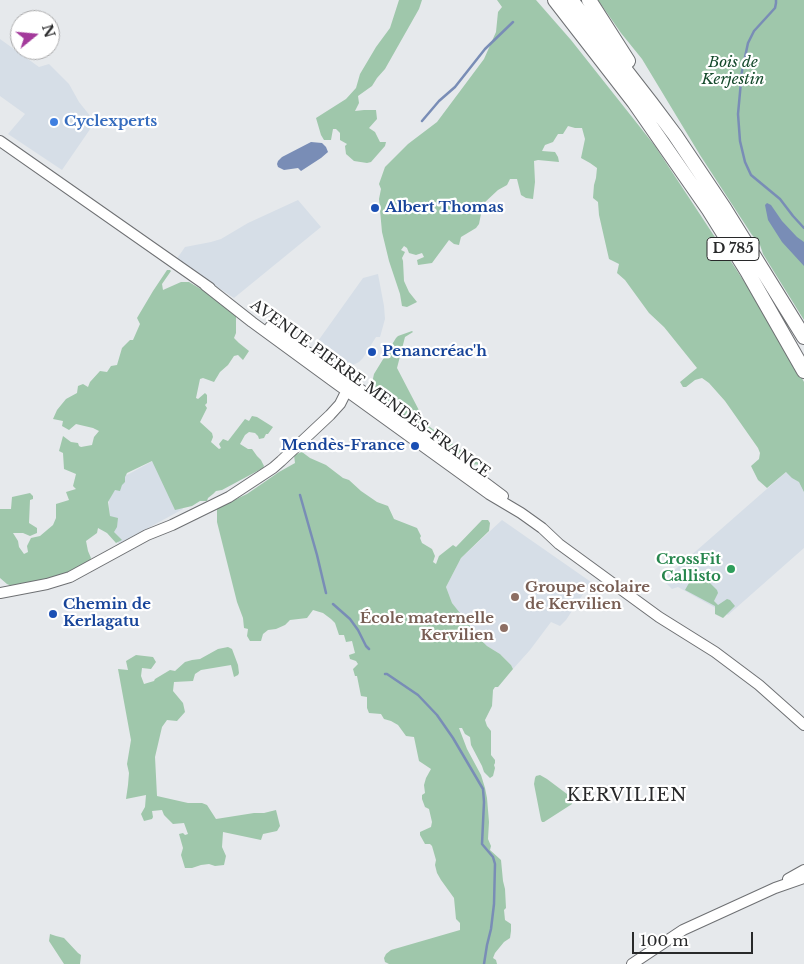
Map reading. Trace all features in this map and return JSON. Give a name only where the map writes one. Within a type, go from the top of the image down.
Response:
[{"type":"highway","name":"D 785","points":[[555,0],[634,102],[709,210],[751,277],[804,371]]},
{"type":"highway","name":"D 785","points":[[571,0],[652,103],[706,180],[767,278],[804,346]]},
{"type":"highway","points":[[589,0],[652,103]]},
{"type":"highway","points":[[767,278],[804,337]]},
{"type":"street","name":"AVENUE PIERRE MENDÈS-FRANCE","points":[[0,141],[205,285],[328,365],[349,387],[489,494],[521,513],[542,528],[559,544],[659,617],[697,640],[759,685],[804,726]]},
{"type":"street","points":[[0,593],[46,584],[70,576],[147,536],[171,519],[192,508],[232,488],[258,478],[281,461],[330,415],[340,404],[349,387]]},
{"type":"street","points":[[330,415],[361,396]]},
{"type":"street","points":[[775,888],[804,870]]},
{"type":"street","points":[[632,964],[675,935],[696,924],[775,888],[804,878]]},
{"type":"street","points":[[642,964],[696,924]]},
{"type":"shaded area","points":[[0,39],[10,46],[10,60],[29,60],[39,67],[49,64],[69,84],[79,102],[95,122],[62,170],[8,134],[25,114],[0,96]]},
{"type":"shaded area","points":[[298,200],[321,227],[234,298],[176,260],[185,247],[221,239],[248,223]]},
{"type":"shaded area","points":[[378,274],[385,319],[380,337],[376,337],[359,362],[346,366],[335,364],[313,348],[363,278]]},
{"type":"shaded area","points":[[160,457],[183,509],[119,544],[110,532],[109,500],[122,471],[127,475]]},
{"type":"shaded area","points":[[793,466],[804,488],[804,548],[728,615],[678,587],[672,589],[663,580]]},
{"type":"shaded area","name":"Groupe scolaire de Kervilien","points":[[502,520],[591,582],[566,620],[560,626],[551,622],[513,669],[500,654],[487,646],[468,627],[452,603],[446,587],[461,558]]},
{"type":"green space","points":[[399,0],[422,0],[419,9],[385,69],[372,86],[358,96],[359,103],[355,111],[376,110],[377,119],[369,128],[375,132],[380,142],[386,142],[385,146],[371,162],[354,161],[346,154],[345,146],[347,144],[340,140],[340,133],[336,129],[333,129],[331,140],[324,140],[316,118],[346,99],[356,88],[360,74],[390,28]]},
{"type":"green space","points":[[497,0],[536,0],[571,40],[655,146],[751,292],[804,382],[804,492],[799,482],[786,472],[767,488],[758,480],[751,466],[759,459],[760,453],[758,448],[725,401],[702,378],[683,387],[680,382],[697,368],[664,327],[649,313],[625,280],[617,273],[619,264],[609,259],[598,202],[593,198],[597,168],[581,158],[585,139],[582,128],[568,126],[563,134],[558,134],[553,142],[545,145],[542,151],[555,152],[559,162],[534,161],[535,182],[533,199],[521,195],[517,179],[510,179],[507,185],[498,190],[483,204],[479,224],[476,228],[461,237],[459,245],[449,240],[432,263],[418,265],[417,260],[424,257],[422,253],[416,255],[409,253],[404,246],[401,250],[405,252],[402,258],[404,281],[409,292],[417,302],[407,307],[402,306],[382,232],[379,199],[381,189],[379,184],[385,167],[408,144],[437,122],[484,59],[496,32],[498,12],[502,7]]},
{"type":"green space","name":"Bois de Kerjestin","points":[[598,0],[804,0],[804,320],[763,254],[760,245],[700,155],[642,59]]},
{"type":"green space","points":[[167,270],[171,271],[162,284],[163,290],[181,282],[189,282],[205,291],[236,316],[236,333],[234,338],[249,351],[243,360],[238,355],[234,356],[214,382],[203,378],[200,379],[196,398],[198,399],[205,393],[207,395],[207,403],[205,405],[207,408],[200,422],[212,433],[211,442],[219,449],[221,448],[219,444],[223,439],[228,441],[245,419],[249,421],[252,416],[273,427],[264,438],[259,439],[255,433],[249,432],[240,444],[248,449],[252,449],[261,460],[263,468],[222,490],[216,491],[207,501],[200,501],[192,506],[175,510],[152,461],[127,473],[120,491],[115,490],[108,502],[110,516],[118,518],[117,527],[114,532],[122,540],[116,543],[107,533],[98,528],[97,533],[86,541],[91,558],[89,562],[72,572],[16,588],[7,584],[0,578],[0,509],[11,509],[12,497],[30,493],[33,496],[33,499],[30,500],[29,523],[37,528],[37,533],[30,536],[23,533],[13,533],[24,554],[28,552],[27,546],[31,538],[40,536],[53,525],[56,518],[56,504],[69,500],[66,492],[76,489],[73,486],[76,474],[64,469],[63,453],[59,451],[63,436],[71,442],[78,443],[81,447],[92,445],[94,437],[99,431],[76,424],[69,430],[62,426],[63,421],[53,419],[57,410],[66,399],[77,393],[78,386],[83,384],[88,387],[100,371],[107,372],[111,366],[117,365],[122,348],[130,340],[133,340],[140,324],[137,318]]},
{"type":"green space","points":[[412,331],[405,337],[397,368],[423,418],[430,427],[481,465],[471,464],[448,449],[440,438],[410,420],[377,396],[373,389],[374,374],[396,338]]},
{"type":"green space","points":[[302,452],[349,480],[377,502],[388,506],[394,519],[417,528],[422,543],[432,549],[435,556],[433,562],[436,564],[439,556],[453,545],[456,547],[482,520],[488,520],[490,523],[489,531],[461,558],[446,587],[452,603],[482,641],[500,654],[513,669],[498,687],[495,687],[493,690],[492,706],[485,720],[491,731],[491,755],[495,760],[493,776],[490,778],[484,772],[471,745],[470,737],[465,734],[462,728],[459,728],[485,788],[490,850],[501,860],[505,889],[505,920],[511,924],[511,931],[510,938],[495,953],[493,958],[497,964],[389,964],[385,962],[386,954],[391,950],[460,930],[460,923],[456,919],[454,898],[437,873],[432,846],[425,844],[420,835],[420,832],[431,827],[432,822],[429,809],[425,807],[422,799],[422,795],[425,793],[424,785],[426,778],[431,769],[419,761],[414,737],[406,736],[398,725],[384,719],[381,714],[369,713],[367,697],[361,696],[357,676],[355,676],[353,669],[358,664],[350,659],[349,655],[355,653],[352,641],[346,642],[344,635],[339,635],[335,623],[323,613],[313,610],[307,618],[290,620],[285,625],[268,630],[263,634],[261,641],[250,641],[247,636],[248,629],[244,628],[217,522],[217,508],[247,494],[295,463],[294,455]]},
{"type":"green space","points":[[705,578],[717,590],[718,593],[714,601],[718,605],[727,599],[735,606],[723,618],[715,614],[715,606],[685,590],[689,583]]},
{"type":"green space","points":[[228,647],[232,649],[238,665],[238,675],[234,677],[231,665],[201,670],[195,674],[193,681],[174,682],[173,691],[183,703],[185,712],[177,721],[167,720],[162,727],[155,757],[157,796],[188,803],[202,803],[207,805],[216,819],[276,810],[280,826],[277,831],[263,834],[261,840],[223,832],[222,847],[226,856],[224,865],[215,866],[209,864],[185,868],[181,855],[183,848],[179,834],[188,834],[184,823],[173,824],[164,815],[162,810],[152,811],[152,819],[144,821],[141,814],[145,807],[146,795],[126,799],[129,773],[127,764],[131,740],[118,669],[128,670],[126,661],[136,655],[153,657],[156,662],[151,669],[142,668],[141,676],[144,684],[154,681],[170,670],[175,671],[185,662],[200,659],[218,649]]},
{"type":"green space","points":[[540,775],[573,800],[572,804],[544,822],[541,820],[534,784],[536,776]]},
{"type":"green space","points":[[50,934],[64,938],[81,955],[80,964],[64,964],[49,941]]},
{"type":"water","points":[[311,142],[322,143],[328,152],[301,171],[298,168],[284,170],[278,167],[278,161],[282,157]]},
{"type":"water","points":[[767,203],[771,205],[782,221],[797,237],[804,242],[804,266],[782,242],[768,220],[765,205]]},
{"type":"waterway","points":[[776,0],[775,8],[754,31],[748,43],[742,71],[738,114],[740,141],[745,162],[751,175],[780,199],[804,228]]},
{"type":"waterway","points":[[422,121],[439,101],[455,87],[485,49],[513,22]]},
{"type":"waterway","points":[[300,495],[326,593]]},
{"type":"waterway","points":[[333,604],[350,619],[369,649]]},
{"type":"waterway","points":[[385,674],[418,695],[437,715],[483,789],[482,844],[493,857],[495,864],[494,904],[484,964]]},
{"type":"place","name":"Cyclexperts","points":[[54,122]]},
{"type":"place","name":"Albert Thomas","points":[[375,208]]},
{"type":"place","name":"Penancréac'h","points":[[372,352]]},
{"type":"place","name":"Mendès-France","points":[[415,446]]},
{"type":"place","name":"CrossFit Callisto","points":[[731,569]]},
{"type":"place","name":"Groupe scolaire de Kervilien","points":[[515,597]]},
{"type":"place","name":"Chemin de Kerlagatu","points":[[53,614]]},
{"type":"place","name":"École maternelle Kervilien","points":[[504,628]]},
{"type":"district","name":"KERVILIEN","points":[[627,796]]}]
